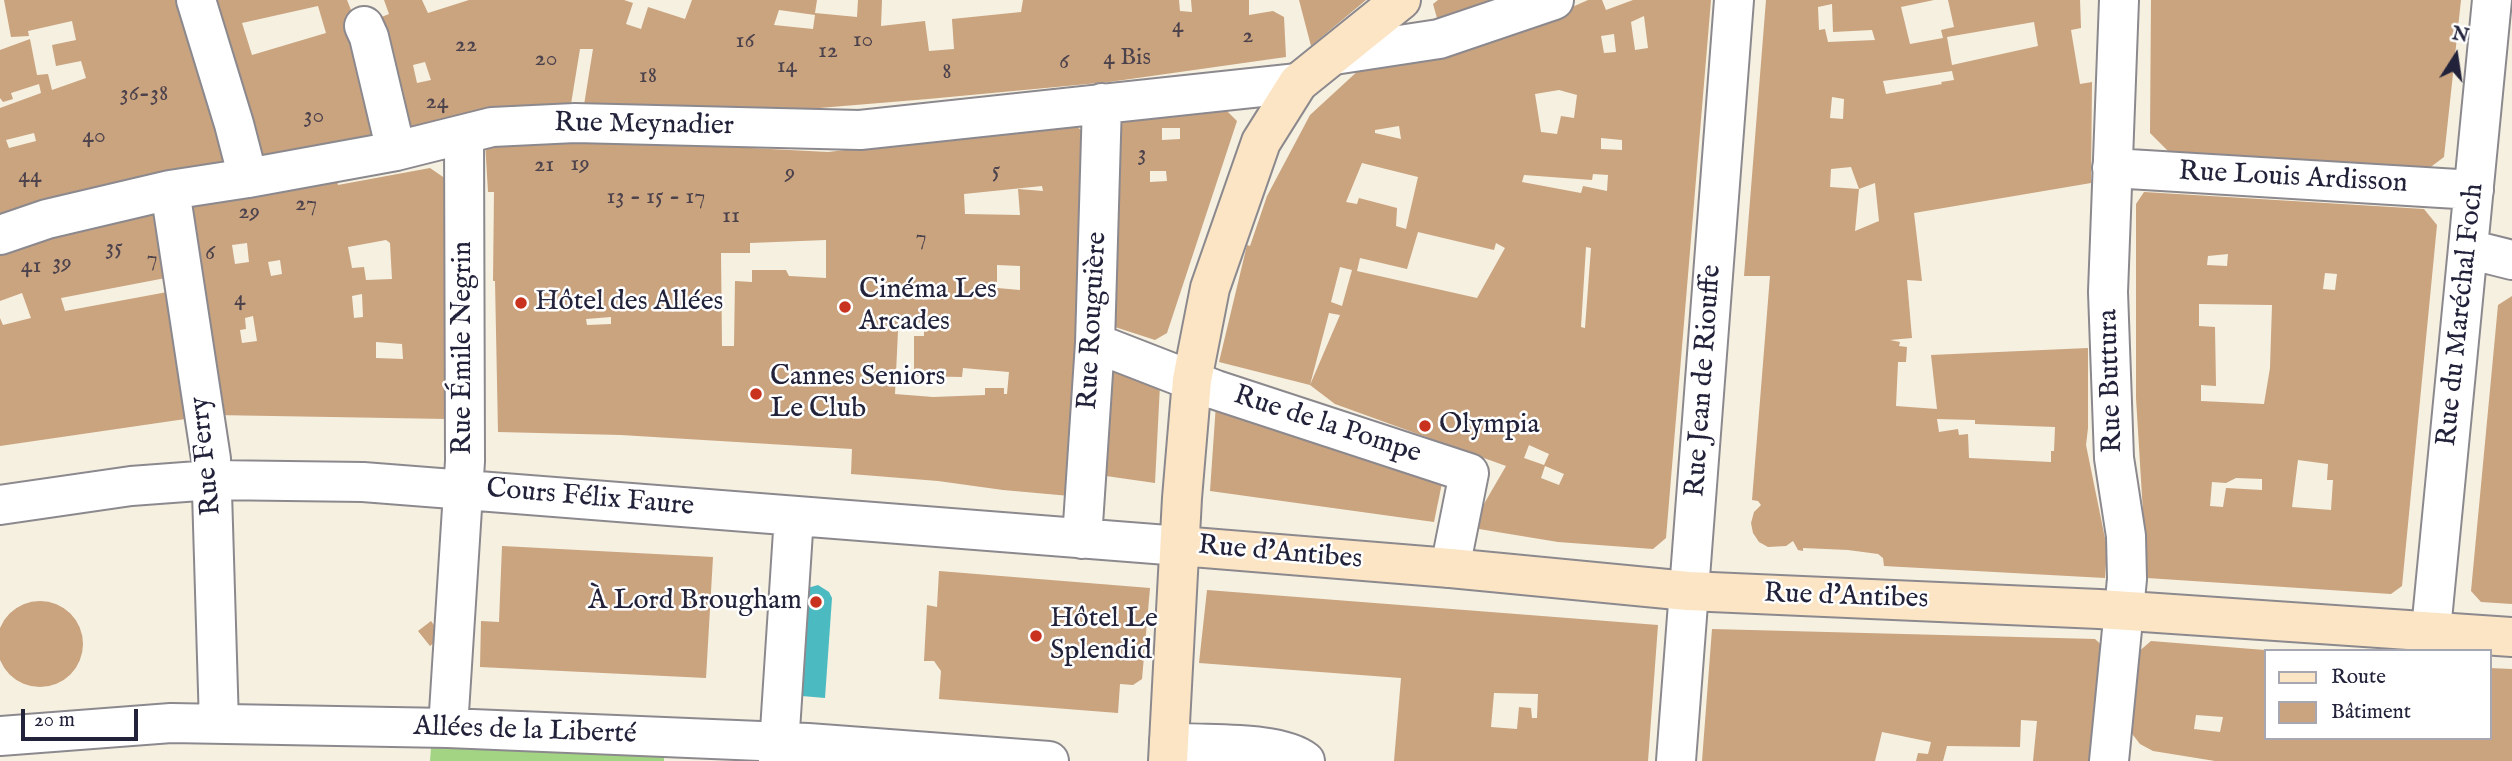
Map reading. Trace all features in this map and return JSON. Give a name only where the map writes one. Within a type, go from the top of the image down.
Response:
[{"type":"street","points":[[196,0],[248,178]]},
{"type":"street","points":[[1305,761],[1297,755],[1260,747],[1169,752],[1192,380],[1210,288],[1261,142],[1298,83],[1401,0]]},
{"type":"street","points":[[1334,55],[1439,39],[1554,0]]},
{"type":"street","name":"Rue Jean de Riouffe","points":[[1675,761],[1734,0]]},
{"type":"street","name":"Rue Buttura","points":[[2109,761],[2125,611],[2126,537],[2114,458],[2108,292],[2119,0]]},
{"type":"street","name":"Rue du Maréchal Foch","points":[[2431,630],[2492,0]]},
{"type":"street","points":[[365,26],[396,151]]},
{"type":"street","name":"Rue Meynadier","points":[[0,235],[47,219],[170,190],[396,151],[492,127],[575,123],[860,130],[1298,83]]},
{"type":"street","name":"Rue Rouguière","points":[[1082,539],[1095,343],[1102,103]]},
{"type":"street","name":"Rue Émile Negrin","points":[[448,728],[463,489],[464,135]]},
{"type":"street","name":"Rue Louis Ardisson","points":[[2112,168],[2474,190]]},
{"type":"street","name":"Rue Ferry","points":[[170,190],[212,480],[219,724]]},
{"type":"street","points":[[2468,249],[2512,260]]},
{"type":"street","name":"Rue de la Pompe","points":[[1095,343],[1192,380],[1469,473],[1451,568]]},
{"type":"street","name":"Cours Félix Faure","points":[[0,505],[131,486],[212,480],[363,482],[1180,546]]},
{"type":"street","points":[[779,752],[794,516]]},
{"type":"street","name":"Rue d'Antibes","points":[[1180,546],[1688,591],[2125,611],[2512,637]]},
{"type":"street","name":"Allées de la Liberté","points":[[0,736],[171,723],[448,728],[779,752],[1049,761]]},
{"type":"green space","points":[[431,748],[664,755],[664,761],[430,761]]},
{"type":"water","points":[[818,585],[829,592],[832,598],[825,698],[790,695],[804,589]]},
{"type":"building","points":[[4,0],[183,0],[236,164],[0,217],[0,108],[41,93],[39,84],[11,93],[13,99],[3,102],[0,98],[0,50],[30,39],[37,75],[48,74],[52,90],[86,78],[81,61],[56,66],[52,45],[76,40],[72,21],[28,31],[29,36],[11,37]],"holes":[[[34,133],[36,141],[9,148],[6,140]]]},
{"type":"building","points":[[211,0],[347,0],[359,30],[387,135],[255,161]],"holes":[[[318,6],[326,33],[252,55],[242,23]]]},
{"type":"building","points":[[384,0],[422,0],[428,13],[469,0],[624,0],[633,3],[626,24],[641,29],[648,7],[685,19],[692,0],[817,0],[815,13],[857,17],[858,0],[882,0],[881,26],[925,21],[929,51],[954,49],[952,19],[1021,12],[1023,0],[1179,0],[1180,11],[1192,12],[1191,0],[1249,0],[1249,15],[1273,11],[1284,17],[1286,57],[1109,82],[807,109],[714,111],[584,105],[593,49],[580,49],[571,104],[401,132],[369,22],[389,14]],"holes":[[[779,10],[815,15],[813,29],[774,25]],[[425,62],[431,80],[417,83],[413,65]]]},
{"type":"building","points":[[1299,0],[1366,0],[1311,46]]},
{"type":"building","points":[[1438,0],[1514,0],[1439,25],[1433,4]]},
{"type":"building","points":[[1588,0],[1602,0],[1606,10],[1633,0],[1711,0],[1666,538],[1653,549],[1558,542],[1473,528],[1474,521],[1506,466],[1335,404],[1310,385],[1219,362],[1247,245],[1250,246],[1267,196],[1310,115],[1360,69],[1525,28]],"holes":[[[1644,16],[1648,48],[1635,50],[1631,22]],[[1614,34],[1616,52],[1604,53],[1601,36]],[[1559,90],[1577,95],[1574,118],[1561,116],[1557,134],[1541,132],[1535,94]],[[1399,126],[1401,139],[1375,133],[1375,130]],[[1601,138],[1622,140],[1622,150],[1601,149]],[[1362,163],[1418,177],[1406,229],[1396,226],[1397,208],[1359,198],[1357,204],[1346,202]],[[1593,174],[1608,175],[1607,191],[1583,186],[1581,193],[1522,182],[1524,175],[1592,180]],[[1418,232],[1494,250],[1496,243],[1505,248],[1477,298],[1357,271],[1360,258],[1407,269]],[[1586,247],[1591,248],[1585,328],[1581,327]],[[1340,267],[1352,270],[1342,306],[1331,302]],[[1329,313],[1340,315],[1310,385]],[[1529,445],[1549,454],[1544,465],[1524,458]],[[1545,466],[1564,474],[1559,485],[1541,478]]]},
{"type":"building","points":[[1766,0],[1934,0],[1901,7],[1910,44],[1943,38],[1941,30],[1954,27],[1948,0],[2080,0],[2081,28],[2071,30],[2080,84],[2092,82],[2091,183],[1914,213],[1922,281],[1907,280],[1912,338],[1890,340],[1900,342],[1899,346],[1907,347],[1906,362],[1898,362],[1896,406],[1937,409],[1931,355],[2088,348],[2086,445],[2107,548],[2105,578],[1884,566],[1883,558],[1878,554],[1803,548],[1803,551],[1798,550],[1793,541],[1786,546],[1768,547],[1759,542],[1751,523],[1754,512],[1761,505],[1752,500],[1770,276],[1744,276]],"holes":[[[1832,4],[1833,32],[1872,30],[1875,40],[1828,42],[1825,29],[1819,30],[1818,7]],[[2034,22],[2038,46],[1952,65],[1947,37]],[[1952,71],[1954,80],[1886,94],[1883,81]],[[1832,97],[1844,99],[1843,119],[1830,118]],[[1851,167],[1859,189],[1830,187],[1831,169]],[[1875,183],[1879,221],[1855,231],[1859,189]],[[1937,419],[1975,420],[1975,424],[2055,427],[2051,462],[1969,458],[1968,434],[1959,435],[1958,429],[1939,432]]]},
{"type":"building","points":[[2151,0],[2461,0],[2444,157],[2428,169],[2170,153],[2150,133]]},
{"type":"building","points":[[1224,108],[1237,121],[1167,333],[1155,340],[1115,327],[1108,318],[1113,136],[1126,118]],"holes":[[[1162,128],[1180,128],[1180,139],[1162,140]],[[1150,171],[1166,171],[1167,181],[1150,182]]]},
{"type":"building","points":[[1074,124],[1090,138],[1070,496],[851,474],[852,449],[621,435],[498,432],[493,281],[494,192],[488,192],[485,141],[596,140],[828,152]],"holes":[[[1042,186],[1043,191],[1018,189],[1020,215],[965,214],[964,194]],[[826,240],[826,278],[789,276],[786,270],[752,270],[752,282],[735,281],[734,346],[722,346],[721,253],[750,253],[750,243]],[[997,265],[1020,266],[1020,290],[997,288]],[[611,317],[611,324],[587,325],[586,319]],[[895,320],[924,323],[924,336],[914,336],[914,376],[962,377],[963,368],[1009,372],[1007,394],[1004,394],[1004,388],[985,388],[985,395],[933,397],[895,394],[898,322]]]},
{"type":"building","points":[[430,168],[446,179],[448,419],[214,415],[179,204],[337,180],[338,185]],"holes":[[[386,240],[390,243],[392,279],[366,280],[364,267],[352,268],[348,247]],[[247,243],[249,262],[235,264],[232,245]],[[280,260],[282,274],[271,276],[268,262]],[[362,294],[363,317],[354,318],[352,296]],[[253,316],[257,341],[242,343],[240,330],[246,329],[245,318]],[[376,342],[402,344],[403,359],[376,358]]]},
{"type":"building","points":[[2144,192],[2424,209],[2437,225],[2402,586],[2391,594],[2147,578],[2136,398],[2136,204]],"holes":[[[2228,254],[2227,266],[2207,265],[2208,256]],[[2325,273],[2337,274],[2335,290],[2323,289]],[[2199,304],[2272,305],[2270,368],[2264,404],[2201,401],[2201,385],[2216,386],[2215,327],[2199,326]],[[2298,460],[2328,464],[2327,480],[2333,480],[2331,510],[2292,507]],[[2236,478],[2262,479],[2262,490],[2226,488],[2223,507],[2210,506],[2212,482],[2226,483]]]},
{"type":"building","points":[[165,206],[176,276],[61,298],[65,311],[178,290],[199,417],[0,446],[0,318],[3,325],[31,318],[22,293],[0,301],[0,248]]},
{"type":"building","points":[[2512,296],[2512,604],[2481,602],[2471,591],[2498,305]]},
{"type":"building","points":[[1105,365],[1160,385],[1155,483],[1099,475]]},
{"type":"building","points":[[1216,404],[1442,483],[1434,522],[1210,491]]},
{"type":"building","points":[[502,546],[713,557],[706,678],[480,667],[481,621],[499,622]]},
{"type":"building","points":[[939,571],[1150,588],[1142,679],[1133,685],[1120,684],[1118,713],[939,699],[941,671],[934,661],[924,661],[927,605],[937,607]]},
{"type":"building","points":[[1207,590],[1658,625],[1648,761],[1394,761],[1401,678],[1199,663]],"holes":[[[1494,693],[1538,694],[1537,718],[1532,718],[1531,708],[1519,707],[1517,729],[1491,727]]]},
{"type":"building","points":[[32,602],[48,602],[64,609],[75,620],[82,636],[82,652],[75,668],[64,679],[48,686],[32,686],[16,679],[5,668],[-1,655],[-1,633],[5,620],[16,609]]},
{"type":"building","points":[[431,621],[442,636],[430,646],[418,631]]},
{"type":"building","points":[[1712,629],[2095,639],[2106,649],[2095,761],[2033,761],[2037,721],[2021,720],[2020,747],[1947,746],[1943,761],[1916,761],[1918,753],[1928,754],[1931,742],[1882,732],[1875,761],[1702,761]]},
{"type":"building","points":[[2151,641],[2264,650],[2264,740],[2491,740],[2491,668],[2512,669],[2512,761],[2215,761],[2153,751],[2140,744],[2129,724],[2137,653]],"holes":[[[2196,715],[2223,717],[2220,732],[2194,729]]]},
{"type":"place","name":"Hôtel des Allées","points":[[521,303]]},
{"type":"place","name":"Cinéma Les Arcades","points":[[845,307]]},
{"type":"place","name":"Cannes Seniors Le Club","points":[[756,394]]},
{"type":"place","name":"Olympia","points":[[1425,426]]},
{"type":"place","name":"À Lord Brougham","points":[[816,602]]},
{"type":"place","name":"Hôtel Le Splendid","points":[[1036,636]]}]
